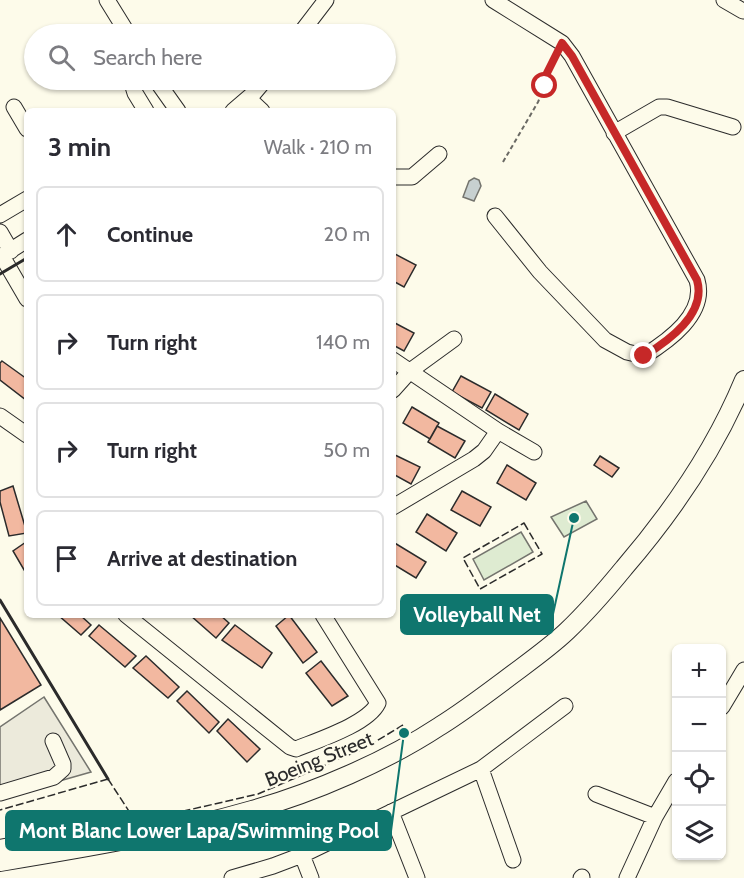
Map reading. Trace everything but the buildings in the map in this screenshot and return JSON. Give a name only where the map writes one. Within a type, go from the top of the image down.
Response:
[{"type":"main road","name":"Boeing Street","points":[[0,862],[134,839],[253,810],[302,793],[396,752],[439,727],[533,660],[567,632],[600,596],[656,530],[697,472],[731,413],[744,380]]},
{"type":"main road","name":"Boeing Street","points":[[0,849],[32,843],[85,839],[134,839]]},
{"type":"street","points":[[106,0],[113,24]]},
{"type":"street","points":[[106,0],[122,24]]},
{"type":"street","points":[[308,24],[326,0]]},
{"type":"street","points":[[493,0],[562,43],[572,56],[697,280],[699,297],[685,322],[667,341],[644,356],[627,352],[605,340],[540,272],[495,216]]},
{"type":"street","points":[[724,0],[743,11]]},
{"type":"street","points":[[135,90],[144,108]]},
{"type":"street","points":[[164,90],[176,108]]},
{"type":"street","points":[[236,108],[256,90]]},
{"type":"street","points":[[248,98],[259,108]]},
{"type":"street","points":[[14,107],[24,124]]},
{"type":"street","points":[[614,134],[659,107],[667,107],[733,127]]},
{"type":"street","points":[[396,177],[412,177],[439,154]]},
{"type":"street","points":[[0,215],[24,201]]},
{"type":"street","points":[[0,232],[4,255],[24,292]]},
{"type":"street","points":[[4,255],[24,242]]},
{"type":"street","points":[[396,387],[410,371],[454,339]]},
{"type":"street","points":[[396,362],[534,452]]},
{"type":"street","points":[[0,416],[24,433]]},
{"type":"street","points":[[396,505],[474,459],[484,451],[498,430]]},
{"type":"street","points":[[130,618],[290,747],[296,749],[352,724],[375,710],[378,703],[325,618]]},
{"type":"street","points":[[726,700],[744,670]]},
{"type":"street","points":[[232,878],[302,855],[481,768],[565,706]]},
{"type":"street","points":[[0,793],[58,774],[63,769],[63,764],[52,741]]},
{"type":"street","points":[[481,768],[513,861]]},
{"type":"street","points":[[627,878],[655,817],[672,788]]},
{"type":"street","points":[[596,794],[655,817]]},
{"type":"street","points":[[391,812],[417,878]]},
{"type":"street","points":[[302,855],[311,878]]},
{"type":"path","points":[[502,162],[538,102],[545,86],[546,75],[562,43]]},
{"type":"green space","points":[[586,501],[597,519],[564,537],[551,517]]},
{"type":"green space","points":[[521,532],[533,552],[484,580],[473,559]]},
{"type":"shaded area","points":[[474,178],[479,180],[481,186],[474,201],[463,197],[469,181]]},
{"type":"shaded area","points":[[44,697],[91,772],[0,798],[0,727]]},
{"type":"fence","points":[[524,523],[542,554],[480,589],[463,558],[524,523]]},
{"type":"fence","points":[[0,600],[108,779],[0,810]]},
{"type":"fence","points":[[108,779],[136,822],[258,794],[365,748],[403,725]]},
{"type":"wall","points":[[0,274],[24,260]]},
{"type":"wall","points":[[0,600],[108,779]]},
{"type":"place","name":"Volleyball Net","points":[[574,518]]},
{"type":"place","name":"Mont Blanc Lower Lapa/Swimming Pool","points":[[404,733]]},
{"type":"route","points":[[545,86],[546,75],[562,43],[572,56],[697,280],[699,297],[685,322],[667,341],[644,356]]}]
